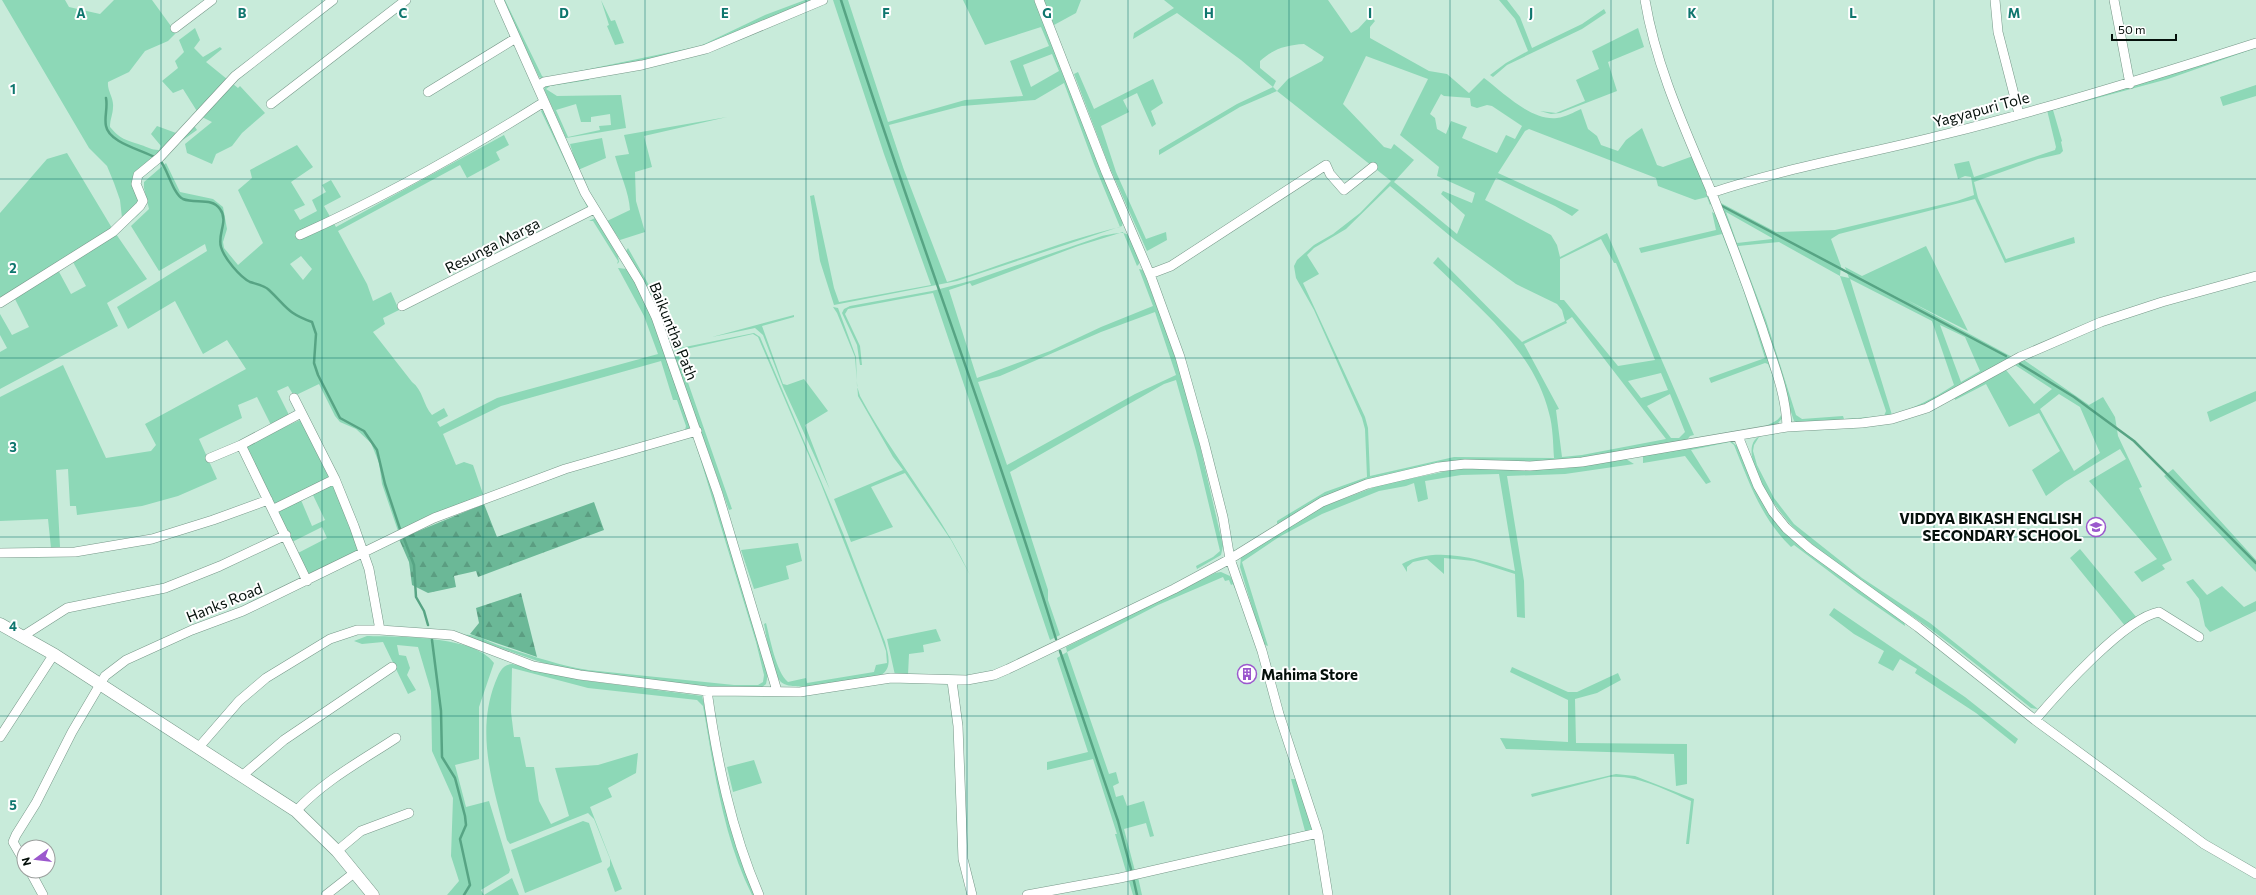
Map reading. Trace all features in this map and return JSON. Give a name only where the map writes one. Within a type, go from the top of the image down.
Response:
[{"type":"street","points":[[175,28],[212,0]]},
{"type":"street","points":[[0,303],[122,224],[143,201],[136,179],[152,162],[160,157],[235,76],[333,0]]},
{"type":"street","points":[[271,104],[406,0]]},
{"type":"street","name":"Baikuntha Path","points":[[499,0],[575,172],[594,209],[639,281],[656,317],[697,431],[734,544],[777,691]]},
{"type":"street","points":[[538,86],[544,82],[642,65],[706,49],[823,0]]},
{"type":"street","points":[[1039,0],[1106,172],[1150,274],[1180,357],[1208,457],[1230,559],[1262,651],[1279,714],[1301,775],[1318,833],[1328,895]]},
{"type":"street","points":[[1644,0],[1659,62],[1753,302],[1782,389],[1788,427]]},
{"type":"street","points":[[1995,0],[1998,32],[2019,114]]},
{"type":"street","points":[[2114,0],[2130,84]]},
{"type":"street","points":[[428,92],[516,38]]},
{"type":"street","name":"Yagyapuri Tole","points":[[1711,193],[1806,166],[1933,137],[2130,84],[2256,43]]},
{"type":"street","points":[[300,235],[353,212],[475,145],[544,102]]},
{"type":"street","points":[[1150,274],[1171,266],[1326,165],[1330,174],[1344,190],[1374,166]]},
{"type":"street","name":"Resunga Marga","points":[[402,306],[594,209]]},
{"type":"street","points":[[199,747],[239,701],[266,678],[332,638],[357,630],[380,630],[452,635],[533,666],[580,675],[707,691],[800,692],[891,678],[952,681],[980,679],[1008,669],[1174,589],[1230,559],[1322,502],[1393,476],[1465,464],[1530,466],[1582,462],[1788,427],[1876,422],[1911,414],[1961,391],[2020,357],[2101,322],[2162,302],[2256,276]]},
{"type":"street","points":[[294,398],[335,479],[363,552],[369,569],[380,630]]},
{"type":"street","points":[[210,458],[241,445],[301,413]]},
{"type":"street","name":"Hanks Road","points":[[16,847],[13,842],[16,835],[36,802],[72,732],[105,676],[126,660],[142,651],[243,611],[434,518],[565,469],[697,431]]},
{"type":"street","points":[[1738,436],[1758,486],[1773,512],[1786,528],[1809,548],[1918,627],[2035,720],[2204,844],[2256,874]]},
{"type":"street","points":[[241,445],[268,500],[274,509],[307,581]]},
{"type":"street","points":[[274,509],[335,479]]},
{"type":"street","points":[[0,553],[75,552],[152,539],[213,520],[268,500]]},
{"type":"street","points":[[23,636],[67,608],[165,588],[232,561],[286,535]]},
{"type":"street","points":[[2035,720],[2104,647],[2150,614],[2159,612],[2199,637]]},
{"type":"street","points":[[0,624],[54,654],[243,775],[296,811],[337,851],[373,895]]},
{"type":"street","points":[[0,736],[54,654]]},
{"type":"street","points":[[243,775],[284,740],[392,667]]},
{"type":"street","points":[[952,681],[958,726],[963,859],[972,895]]},
{"type":"street","points":[[707,691],[716,748],[735,827],[759,895]]},
{"type":"street","points":[[296,811],[312,793],[327,782],[396,738]]},
{"type":"street","points":[[337,851],[361,831],[409,814]]},
{"type":"street","points":[[1027,895],[1120,878],[1318,833]]},
{"type":"street","points":[[326,895],[354,873]]},
{"type":"street","points":[[34,879],[43,895]]},
{"type":"green space","points":[[2,0],[65,0],[69,7],[100,14],[114,0],[152,0],[176,33],[168,41],[145,51],[129,72],[108,82],[108,88],[113,104],[110,127],[124,139],[159,150],[161,146],[151,134],[157,126],[176,133],[191,121],[197,130],[170,149],[165,159],[142,178],[140,182],[144,204],[143,208],[137,216],[123,227],[120,200],[107,166],[89,148]]},
{"type":"green space","points":[[503,0],[505,0],[542,76],[546,78],[700,46],[765,15],[805,0],[815,0],[713,44],[652,60],[543,79],[539,77]]},
{"type":"green space","points":[[601,0],[611,21],[615,20],[624,43],[615,45],[607,26],[609,25]]},
{"type":"green space","points":[[833,0],[848,0],[888,122],[965,100],[1023,96],[1010,61],[1049,46],[1041,27],[985,45],[963,0],[1035,0],[1123,222],[1122,226],[1120,227],[1094,164],[1064,83],[1035,100],[962,106],[889,125],[904,170],[947,282],[1076,239],[1116,228],[957,281],[834,305],[820,261],[810,196],[814,195],[834,288],[839,302],[931,285],[884,154]],"holes":[[[1052,54],[1059,71],[1031,87],[1023,65]]]},
{"type":"green space","points":[[1043,0],[1081,0],[1076,13],[1054,25]]},
{"type":"green space","points":[[1164,0],[1328,0],[1351,33],[1358,29],[1370,16],[1375,21],[1370,27],[1370,38],[1429,71],[1447,74],[1469,93],[1484,78],[1518,105],[1537,115],[1547,118],[1557,118],[1567,116],[1581,109],[1588,129],[1597,136],[1601,145],[1618,151],[1626,140],[1642,128],[1657,165],[1663,167],[1693,156],[1712,203],[1710,205],[1707,197],[1695,200],[1658,186],[1656,178],[1529,129],[1525,131],[1498,173],[1579,210],[1572,216],[1555,206],[1496,178],[1485,200],[1551,235],[1557,245],[1560,257],[1607,233],[1694,435],[1690,436],[1686,441],[1552,462],[1464,461],[1325,497],[1277,524],[1277,521],[1325,492],[1367,477],[1365,429],[1362,418],[1314,310],[1296,278],[1294,266],[1297,260],[1314,245],[1333,234],[1360,213],[1391,181],[1277,91],[1288,79],[1322,61],[1324,57],[1304,44],[1291,45],[1270,53],[1260,61],[1260,68],[1276,81],[1273,87],[1241,60],[1177,13],[1133,39],[1134,33],[1174,8]],"holes":[[[1366,56],[1428,79],[1400,135],[1439,167],[1437,176],[1475,193],[1472,203],[1443,191],[1441,194],[1465,215],[1457,234],[1394,182],[1414,160],[1394,144],[1391,149],[1384,147],[1343,104]],[[1441,94],[1444,96],[1470,98],[1471,106],[1477,108],[1487,105],[1492,106],[1522,126],[1515,139],[1506,135],[1497,153],[1462,138],[1467,127],[1451,121],[1446,134],[1437,129],[1435,118],[1430,114]],[[1390,186],[1455,240],[1516,284],[1557,304],[1562,310],[1565,321],[1522,342],[1438,257],[1433,263],[1502,330],[1530,369],[1541,390],[1549,413],[1552,429],[1554,458],[1454,457],[1370,476],[1368,428],[1365,417],[1303,283],[1319,274],[1307,255],[1314,248],[1346,229]],[[1601,239],[1614,263],[1616,263],[1655,360],[1618,366],[1564,300],[1560,300],[1560,259]],[[1572,317],[1666,439],[1582,455],[1562,457],[1556,410],[1559,409],[1524,344],[1567,323],[1566,321]],[[1661,373],[1668,390],[1641,398],[1628,381]],[[1670,394],[1685,432],[1679,438],[1671,438],[1647,406]]]},
{"type":"green space","points":[[1499,0],[1507,0],[1520,17],[1532,48],[1582,24],[1604,9],[1606,13],[1582,29],[1507,65],[1493,77],[1490,75],[1506,63],[1528,51],[1515,19]]},
{"type":"green space","points":[[195,28],[200,40],[194,48],[203,57],[220,47],[222,49],[206,62],[238,88],[240,86],[265,113],[242,133],[232,146],[216,154],[212,164],[187,153],[185,144],[212,122],[200,116],[183,89],[173,93],[162,81],[178,68],[175,61],[184,52],[179,40]]},
{"type":"green space","points":[[1638,28],[1644,47],[1608,62],[1617,91],[1560,113],[1551,114],[1540,111],[1556,113],[1585,101],[1576,80],[1599,69],[1592,51]]},
{"type":"green space","points":[[2256,45],[2256,48],[2168,79],[2053,110],[2062,141],[2063,151],[2060,154],[2038,159],[1974,182],[1978,198],[2006,259],[2074,237],[2075,243],[2005,263],[1975,199],[1839,234],[1831,239],[1841,266],[1840,276],[1849,278],[1845,267],[1862,276],[1926,246],[1968,331],[1905,299],[2014,358],[1923,406],[1884,418],[1798,423],[1794,421],[1719,202],[1776,232],[1835,230],[1957,201],[1974,195],[1971,177],[1965,176],[1958,179],[1954,164],[1969,161],[1974,177],[2055,150],[2056,147],[2047,110]],"holes":[[[1726,212],[1772,238],[1772,239],[1737,243]],[[1779,242],[1840,276],[1886,411],[1884,416],[1844,419],[1843,416],[1802,419],[1796,415],[1766,320],[1738,246]],[[1850,279],[1932,321],[1954,385],[1924,402],[1892,415]],[[1940,325],[1965,337],[1980,371],[1961,382]]]},
{"type":"green space","points":[[1078,72],[1094,109],[1153,79],[1163,103],[1151,111],[1156,124],[1152,127],[1137,93],[1123,100],[1129,112],[1101,126],[1116,172],[1146,239],[1166,232],[1167,240],[1147,251],[1109,166],[1074,74]]},
{"type":"green space","points":[[589,78],[589,80],[550,86],[546,89],[557,96],[621,95],[626,128],[566,138],[544,89],[546,86]],"holes":[[[576,104],[581,122],[591,122],[591,117],[610,114],[611,125],[599,126],[600,130],[568,137],[556,110]]]},
{"type":"green space","points":[[2256,85],[2256,96],[2223,106],[2220,97]]},
{"type":"green space","points":[[1273,87],[1277,91],[1240,107],[1159,155],[1159,150],[1237,104]]},
{"type":"green space","points":[[544,109],[559,147],[591,211],[589,211],[541,111]]},
{"type":"green space","points":[[727,117],[644,136],[652,167],[635,172],[636,201],[645,232],[620,240],[607,221],[630,210],[626,190],[615,156],[629,154],[624,135]]},
{"type":"green space","points":[[504,135],[509,145],[496,152],[500,160],[467,178],[460,165],[338,231],[367,284],[373,301],[391,292],[399,310],[383,318],[385,324],[373,332],[412,382],[416,385],[432,415],[444,408],[448,416],[437,422],[440,427],[497,398],[658,354],[644,316],[618,268],[627,269],[647,307],[663,346],[691,427],[689,431],[685,430],[686,426],[677,400],[673,400],[661,361],[501,406],[443,434],[456,465],[464,462],[473,465],[483,494],[398,531],[382,484],[379,463],[371,443],[356,429],[340,422],[335,416],[319,384],[294,396],[288,386],[277,391],[290,417],[271,425],[257,397],[238,405],[242,418],[199,439],[217,479],[178,496],[142,506],[77,515],[76,506],[70,506],[68,469],[56,470],[60,547],[51,548],[48,519],[0,521],[0,397],[63,365],[106,458],[151,451],[156,445],[145,424],[246,369],[227,340],[203,354],[175,301],[128,329],[117,307],[207,251],[205,244],[159,271],[131,226],[149,209],[144,182],[166,163],[180,192],[213,199],[223,207],[227,229],[223,242],[224,248],[238,265],[263,243],[238,190],[252,178],[250,170],[297,145],[313,167],[291,182],[305,205],[294,210],[300,220],[317,211],[312,200],[326,192],[322,185],[331,180],[341,197],[324,206],[336,227]],"holes":[[[301,256],[312,269],[303,280],[290,264]]]},
{"type":"green space","points":[[602,138],[606,158],[578,170],[570,144]]},
{"type":"green space","points":[[67,153],[112,228],[0,301],[0,213],[47,159]]},
{"type":"green space","points":[[1712,212],[1717,215],[1780,392],[1784,416],[1778,423],[1767,428],[1766,426],[1779,419],[1782,411],[1778,390],[1768,364],[1765,363],[1711,383],[1709,378],[1765,358],[1742,286],[1722,234],[1641,253],[1639,248],[1716,230]]},
{"type":"green space","points":[[595,218],[618,256],[619,262],[617,264],[618,261],[593,221],[589,221]]},
{"type":"green space","points":[[1120,233],[1078,246],[972,286],[970,283],[949,290],[977,378],[1050,351],[1101,327],[1153,306],[1139,269],[1143,270],[1167,333],[1190,403],[1223,546],[1221,555],[1197,569],[1196,566],[1213,557],[1220,551],[1196,451],[1176,380],[1164,384],[1010,472],[1048,590],[1048,600],[1060,635],[1050,640],[933,293],[848,309],[845,314],[860,346],[862,365],[860,365],[857,345],[842,313],[844,309],[850,306],[932,291],[974,280],[1102,236]],"holes":[[[1155,312],[1176,375],[1135,394],[1007,465],[978,382],[1000,376],[1101,332]]]},
{"type":"green space","points":[[1124,233],[1131,239],[1139,261],[1137,266]]},
{"type":"green space","points":[[116,234],[147,279],[107,303],[118,326],[0,389],[0,352],[7,348],[0,335],[0,314],[12,335],[29,327],[15,299],[58,270],[71,294],[86,286],[73,262]]},
{"type":"green space","points":[[628,248],[655,296],[675,346],[668,339],[643,282],[626,251]]},
{"type":"green space","points":[[833,307],[838,308],[856,357],[857,381],[855,357],[837,313]]},
{"type":"green space","points":[[794,315],[794,317],[762,326],[783,384],[787,385],[804,379],[828,411],[805,425],[830,490],[783,387],[763,335],[755,328],[712,337]]},
{"type":"green space","points":[[754,333],[760,337],[843,533],[885,642],[889,660],[887,669],[881,675],[813,686],[788,685],[781,682],[775,671],[770,654],[764,624],[766,623],[777,663],[780,671],[788,682],[806,678],[807,683],[874,672],[876,665],[887,663],[886,651],[821,484],[758,337],[753,334],[677,351],[680,348]]},
{"type":"green space","points":[[677,351],[732,509],[729,510],[674,356]]},
{"type":"green space","points":[[2024,360],[2089,405],[2103,397],[2115,417],[2118,436],[2142,487],[2139,488],[2172,560],[2162,565],[2165,569],[2142,582],[2134,572],[2157,559],[2089,481],[2126,459],[2120,449],[2065,482],[2046,496],[2032,470],[2060,451],[2039,413],[2009,427],[1986,384],[1955,400],[1955,398],[2006,370],[2034,404],[2052,389],[2015,365]],"holes":[[[2059,394],[2080,407],[2100,453],[2074,471],[2040,409]]]},
{"type":"green space","points":[[857,387],[860,396],[873,419],[945,529],[958,551],[970,575],[951,540],[905,473],[871,487],[893,527],[851,542],[834,499],[903,470],[893,457],[858,396]]},
{"type":"green space","points":[[2256,391],[2256,401],[2210,422],[2207,412]]},
{"type":"green space","points":[[300,420],[333,476],[274,504],[244,446]]},
{"type":"green space","points":[[693,435],[739,571],[768,674],[766,684],[761,688],[684,685],[555,667],[463,635],[476,636],[498,645],[542,659],[588,670],[734,685],[758,685],[763,682],[764,675],[756,642]]},
{"type":"green space","points":[[1758,438],[1754,445],[1753,451],[1757,465],[1774,498],[1794,524],[1862,578],[1930,623],[2038,709],[2031,708],[1929,628],[1826,556],[1795,529],[1779,510],[1760,480],[1754,464],[1752,451],[1755,440]]},
{"type":"green space","points":[[1730,440],[1737,446],[1763,502],[1785,532],[1904,620],[1905,626],[1859,594],[1794,545],[1791,547],[1764,512],[1751,486],[1734,445],[1730,442],[1691,450],[1711,482],[1706,484],[1685,456],[1643,463],[1643,456]]},
{"type":"green space","points":[[1626,459],[1634,464],[1565,474],[1507,476],[1524,581],[1525,618],[1517,617],[1515,574],[1474,561],[1444,558],[1444,574],[1427,559],[1413,562],[1407,567],[1407,572],[1402,564],[1415,558],[1429,555],[1443,555],[1458,556],[1487,562],[1515,571],[1499,474],[1461,475],[1425,481],[1428,499],[1418,502],[1414,483],[1379,491],[1322,514],[1279,537],[1242,562],[1268,646],[1263,644],[1240,567],[1241,557],[1319,508],[1380,485],[1457,469],[1562,469]]},
{"type":"green space","points":[[2173,469],[2256,560],[2256,572],[2164,476]]},
{"type":"green space","points":[[331,484],[340,487],[366,547],[310,574],[307,573],[298,553],[327,538],[322,527],[292,542],[277,511],[301,500],[312,526],[325,520],[312,493]]},
{"type":"green space","points":[[594,502],[604,530],[478,577],[476,571],[454,576],[456,587],[428,593],[412,585],[409,562],[399,539],[484,504],[497,537]]},
{"type":"green space","points":[[798,543],[802,561],[786,566],[789,579],[754,589],[741,550]]},
{"type":"green space","points":[[2080,549],[2137,618],[2126,627],[2070,558]]},
{"type":"green space","points":[[1221,572],[1230,576],[1237,589],[1235,589],[1233,584],[1231,585],[1229,580],[1225,581],[1223,577],[1158,605],[1067,652],[1066,647],[1215,573]]},
{"type":"green space","points":[[2193,579],[2207,595],[2222,586],[2244,607],[2256,601],[2256,611],[2210,632],[2205,626],[2199,599],[2186,582]]},
{"type":"green space","points":[[521,593],[537,657],[470,634],[479,623],[476,608]]},
{"type":"green space","points":[[1834,608],[1965,697],[2018,739],[2015,744],[1976,713],[1915,673],[1917,669],[1900,659],[1893,671],[1878,663],[1884,651],[1854,634],[1829,615]]},
{"type":"green space","points":[[936,629],[941,641],[923,645],[924,652],[909,654],[908,675],[895,675],[887,639]]},
{"type":"green space","points":[[367,636],[435,639],[453,642],[470,647],[484,654],[494,663],[479,707],[479,759],[455,765],[466,807],[489,801],[510,870],[509,873],[481,890],[484,895],[447,895],[459,881],[451,856],[453,798],[432,751],[431,691],[418,647],[397,645],[399,655],[406,656],[410,668],[407,675],[416,690],[408,694],[383,642],[362,644],[354,641]]},
{"type":"green space","points":[[1067,652],[1109,774],[1116,772],[1119,783],[1113,786],[1116,797],[1123,795],[1127,806],[1144,801],[1154,836],[1150,837],[1146,823],[1124,829],[1135,871],[1200,857],[1305,831],[1291,779],[1295,779],[1299,784],[1315,837],[1138,877],[1142,895],[1133,895],[1115,834],[1117,834],[1093,759],[1047,770],[1047,762],[1088,752],[1057,658]]},
{"type":"green space","points":[[512,664],[581,680],[702,696],[755,895],[752,895],[734,850],[721,802],[703,706],[697,700],[588,688],[512,668],[511,712],[514,737],[520,737],[526,767],[534,767],[539,801],[551,824],[569,816],[555,768],[598,765],[638,753],[636,773],[608,788],[612,797],[590,807],[622,889],[615,892],[607,869],[610,866],[610,859],[594,819],[588,813],[510,844],[507,840],[492,782],[487,742],[487,722],[489,703],[498,676],[505,666]]},
{"type":"green space","points":[[1512,667],[1568,692],[1577,692],[1618,673],[1621,680],[1597,693],[1575,699],[1576,743],[1687,744],[1687,784],[1676,786],[1674,754],[1506,749],[1500,738],[1568,742],[1568,700],[1510,672]]},
{"type":"green space","points":[[754,760],[762,783],[733,792],[727,767]]},
{"type":"green space","points":[[1616,774],[1635,776],[1694,799],[1689,844],[1686,844],[1691,801],[1651,784],[1630,778],[1609,777],[1532,797],[1531,794]]},
{"type":"green space","points":[[583,821],[589,823],[602,862],[525,893],[511,850]]},
{"type":"green space","points":[[512,878],[519,895],[484,895]]},
{"type":"waterway","points":[[841,0],[894,160],[1031,559],[1056,639]]},
{"type":"waterway","points":[[106,98],[106,126],[108,132],[113,137],[127,145],[156,158]]},
{"type":"waterway","points":[[160,160],[179,196],[183,199],[213,203],[220,209],[223,218],[220,237],[221,247],[225,256],[237,272],[246,280],[267,288],[297,316],[312,322],[316,334],[314,363],[318,375],[340,418],[364,431],[377,450],[385,484],[401,532]]},
{"type":"waterway","points":[[1722,206],[2006,356]]},
{"type":"waterway","points":[[2020,364],[2074,397],[2134,441],[2256,563]]},
{"type":"waterway","points":[[403,536],[414,565],[416,597],[424,611],[428,625]]},
{"type":"waterway","points":[[432,640],[441,711],[442,757],[455,778],[465,816],[466,825],[460,839],[470,885],[464,895]]},
{"type":"waterway","points":[[1060,651],[1118,821],[1132,873]]},
{"type":"waterway","points":[[1133,877],[1137,895]]},
{"type":"place","name":"VIDDYA BIKASH ENGLISH SECONDARY SCHOOL","points":[[2096,527]]},
{"type":"place","name":"Mahima Store","points":[[1247,674]]}]
